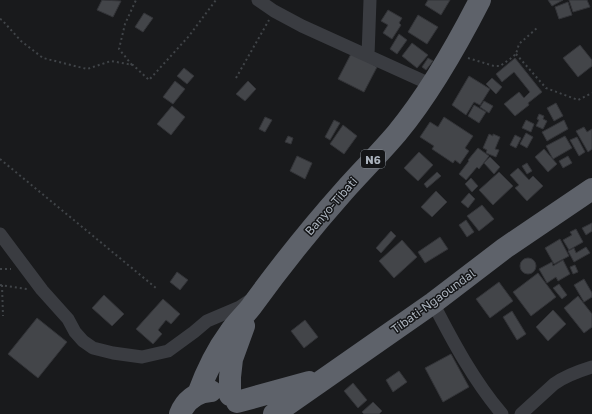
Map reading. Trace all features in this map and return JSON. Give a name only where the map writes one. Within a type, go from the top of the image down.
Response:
[{"type":"highway","name":"Banyo-Tibati","points":[[180,414],[189,400],[198,394],[205,374],[218,350],[231,331],[321,217],[398,132],[432,85],[452,53],[480,0]]},
{"type":"highway","name":"Tibati-Ngaoundal","points":[[274,414],[433,303],[505,248],[592,188]]},
{"type":"highway","points":[[237,404],[230,376],[232,359],[255,300]]},
{"type":"highway","points":[[237,404],[330,376]]},
{"type":"highway","points":[[198,394],[209,391],[219,391],[237,404]]},
{"type":"street","points":[[258,0],[274,11],[302,26],[432,85]]},
{"type":"street","points":[[368,56],[370,0]]},
{"type":"street","points":[[0,234],[42,290],[68,319],[75,332],[83,341],[93,348],[113,353],[142,357],[168,351],[207,321],[255,300]]},
{"type":"street","points":[[433,303],[448,332],[474,375],[491,401],[502,414]]},
{"type":"street","points":[[521,414],[560,380],[592,367]]},
{"type":"path","points":[[136,0],[125,24],[119,49],[149,80],[189,36],[216,0]]},
{"type":"path","points":[[236,78],[274,11]]},
{"type":"path","points":[[0,19],[21,41],[43,58],[87,69],[111,61],[133,65]]},
{"type":"path","points":[[452,53],[494,66],[500,66],[516,54],[519,44],[537,28]]},
{"type":"path","points":[[516,54],[546,88],[578,100],[592,93]]},
{"type":"path","points":[[0,159],[156,288]]},
{"type":"path","points":[[3,316],[1,285],[23,289],[42,290]]},
{"type":"building","points":[[102,0],[121,1],[113,17],[97,10]]},
{"type":"building","points":[[428,0],[450,0],[441,15],[425,5]]},
{"type":"building","points":[[548,0],[563,0],[552,6]]},
{"type":"building","points":[[569,0],[587,0],[590,7],[573,12]]},
{"type":"building","points":[[568,2],[572,15],[559,19],[555,7]]},
{"type":"building","points":[[388,10],[402,18],[399,23],[401,25],[392,39],[383,33],[388,25],[381,21]]},
{"type":"building","points":[[144,13],[153,18],[143,32],[135,27]]},
{"type":"building","points":[[418,15],[438,27],[427,44],[408,32]]},
{"type":"building","points":[[399,34],[407,40],[397,54],[390,49]]},
{"type":"building","points":[[412,43],[428,55],[417,68],[402,56]]},
{"type":"building","points":[[580,45],[592,60],[592,66],[578,77],[563,58]]},
{"type":"building","points":[[352,52],[377,67],[364,92],[338,79]]},
{"type":"building","points":[[428,58],[433,61],[426,70],[422,67]]},
{"type":"building","points":[[515,58],[542,92],[515,116],[504,104],[519,92],[524,98],[530,92],[514,72],[502,82],[496,74]]},
{"type":"building","points":[[184,68],[194,76],[187,84],[177,76]]},
{"type":"building","points":[[469,76],[490,89],[480,105],[474,102],[466,115],[452,105]]},
{"type":"building","points":[[492,78],[502,87],[496,94],[486,84]]},
{"type":"building","points":[[175,81],[185,89],[173,104],[163,97]]},
{"type":"building","points":[[248,81],[256,89],[245,101],[236,94]]},
{"type":"building","points":[[484,101],[493,106],[489,113],[480,107]]},
{"type":"building","points":[[556,103],[563,116],[554,121],[547,108]]},
{"type":"building","points":[[474,105],[486,112],[479,123],[468,116]]},
{"type":"building","points":[[172,106],[185,117],[171,135],[157,124]]},
{"type":"building","points":[[539,114],[544,116],[543,119],[547,121],[543,129],[536,126],[539,120],[537,119]]},
{"type":"building","points":[[265,117],[272,120],[265,132],[259,129]]},
{"type":"building","points":[[444,117],[473,136],[465,148],[469,151],[460,164],[455,160],[453,163],[432,149],[434,146],[420,137],[430,122],[438,127]]},
{"type":"building","points":[[334,120],[340,123],[330,140],[325,137]]},
{"type":"building","points":[[526,120],[534,124],[531,132],[522,128]]},
{"type":"building","points":[[564,120],[568,129],[547,141],[542,132]]},
{"type":"building","points":[[343,125],[357,136],[344,154],[330,144]]},
{"type":"building","points":[[584,127],[587,132],[592,129],[592,149],[588,152],[576,131]]},
{"type":"building","points":[[526,133],[533,137],[527,148],[520,144]]},
{"type":"building","points":[[489,134],[500,137],[495,149],[499,150],[496,157],[486,153],[487,150],[483,148]]},
{"type":"building","points":[[515,135],[521,138],[516,148],[510,145]]},
{"type":"building","points":[[288,136],[293,138],[291,144],[285,142]]},
{"type":"building","points":[[565,136],[572,148],[553,159],[546,146]]},
{"type":"building","points":[[577,137],[585,152],[579,156],[570,140]]},
{"type":"building","points":[[478,148],[489,156],[479,169],[477,167],[466,180],[459,174]]},
{"type":"building","points":[[544,149],[557,164],[548,172],[535,157]]},
{"type":"building","points":[[419,152],[433,165],[418,181],[404,168]]},
{"type":"building","points":[[297,156],[312,163],[305,179],[290,171]]},
{"type":"building","points":[[568,156],[572,163],[563,168],[559,161]]},
{"type":"building","points":[[490,157],[500,167],[494,174],[484,163]]},
{"type":"building","points":[[527,163],[532,171],[527,174],[522,166]]},
{"type":"building","points":[[518,168],[529,180],[533,176],[543,186],[527,201],[515,188],[519,185],[510,175]]},
{"type":"building","points":[[437,172],[441,176],[427,188],[424,184]]},
{"type":"building","points":[[499,172],[513,186],[493,205],[479,190]]},
{"type":"building","points":[[471,178],[478,186],[472,192],[465,184]]},
{"type":"building","points":[[436,191],[447,202],[432,217],[421,207]]},
{"type":"building","points":[[469,193],[475,199],[468,208],[461,202]]},
{"type":"building","points":[[482,205],[494,219],[479,231],[467,216]]},
{"type":"building","points":[[466,220],[474,232],[467,237],[459,225]]},
{"type":"building","points":[[592,223],[592,231],[586,235],[582,228]]},
{"type":"building","points":[[576,229],[583,242],[569,250],[563,240],[572,235],[570,232]]},
{"type":"building","points":[[391,231],[396,236],[381,253],[376,248]]},
{"type":"building","points":[[440,237],[448,249],[425,263],[418,252]]},
{"type":"building","points":[[560,239],[569,256],[554,264],[545,248]]},
{"type":"building","points":[[402,240],[417,257],[394,278],[379,261]]},
{"type":"building","points":[[586,247],[590,253],[574,262],[568,251],[574,248],[576,253]]},
{"type":"building","points":[[528,258],[534,260],[536,266],[534,272],[528,274],[522,272],[520,266],[522,260]]},
{"type":"building","points":[[563,260],[570,274],[558,281],[556,277],[547,283],[539,269],[552,262],[553,266]]},
{"type":"building","points":[[575,265],[578,272],[573,274],[570,267]]},
{"type":"building","points":[[177,272],[188,280],[180,290],[170,282]]},
{"type":"building","points":[[538,273],[556,297],[531,316],[513,292]]},
{"type":"building","points":[[584,279],[592,293],[592,297],[584,302],[574,285]]},
{"type":"building","points":[[499,282],[513,301],[490,318],[476,299]]},
{"type":"building","points":[[559,284],[567,295],[562,299],[553,288]]},
{"type":"building","points":[[104,295],[124,314],[112,326],[92,308]]},
{"type":"building","points":[[578,296],[592,314],[592,327],[584,333],[564,308]]},
{"type":"building","points":[[163,299],[180,314],[171,324],[166,320],[158,330],[162,334],[153,344],[136,329]]},
{"type":"building","points":[[553,310],[566,324],[548,341],[536,327]]},
{"type":"building","points":[[512,311],[526,334],[517,340],[503,317]]},
{"type":"building","points":[[37,318],[67,342],[38,378],[8,354]]},
{"type":"building","points":[[305,320],[318,337],[304,348],[291,331]]},
{"type":"building","points":[[451,354],[469,387],[443,402],[425,368]]},
{"type":"building","points":[[399,371],[407,382],[393,392],[386,380]]},
{"type":"building","points":[[353,383],[367,400],[358,408],[344,391]]},
{"type":"building","points":[[373,402],[382,411],[379,414],[364,414],[362,412]]}]
